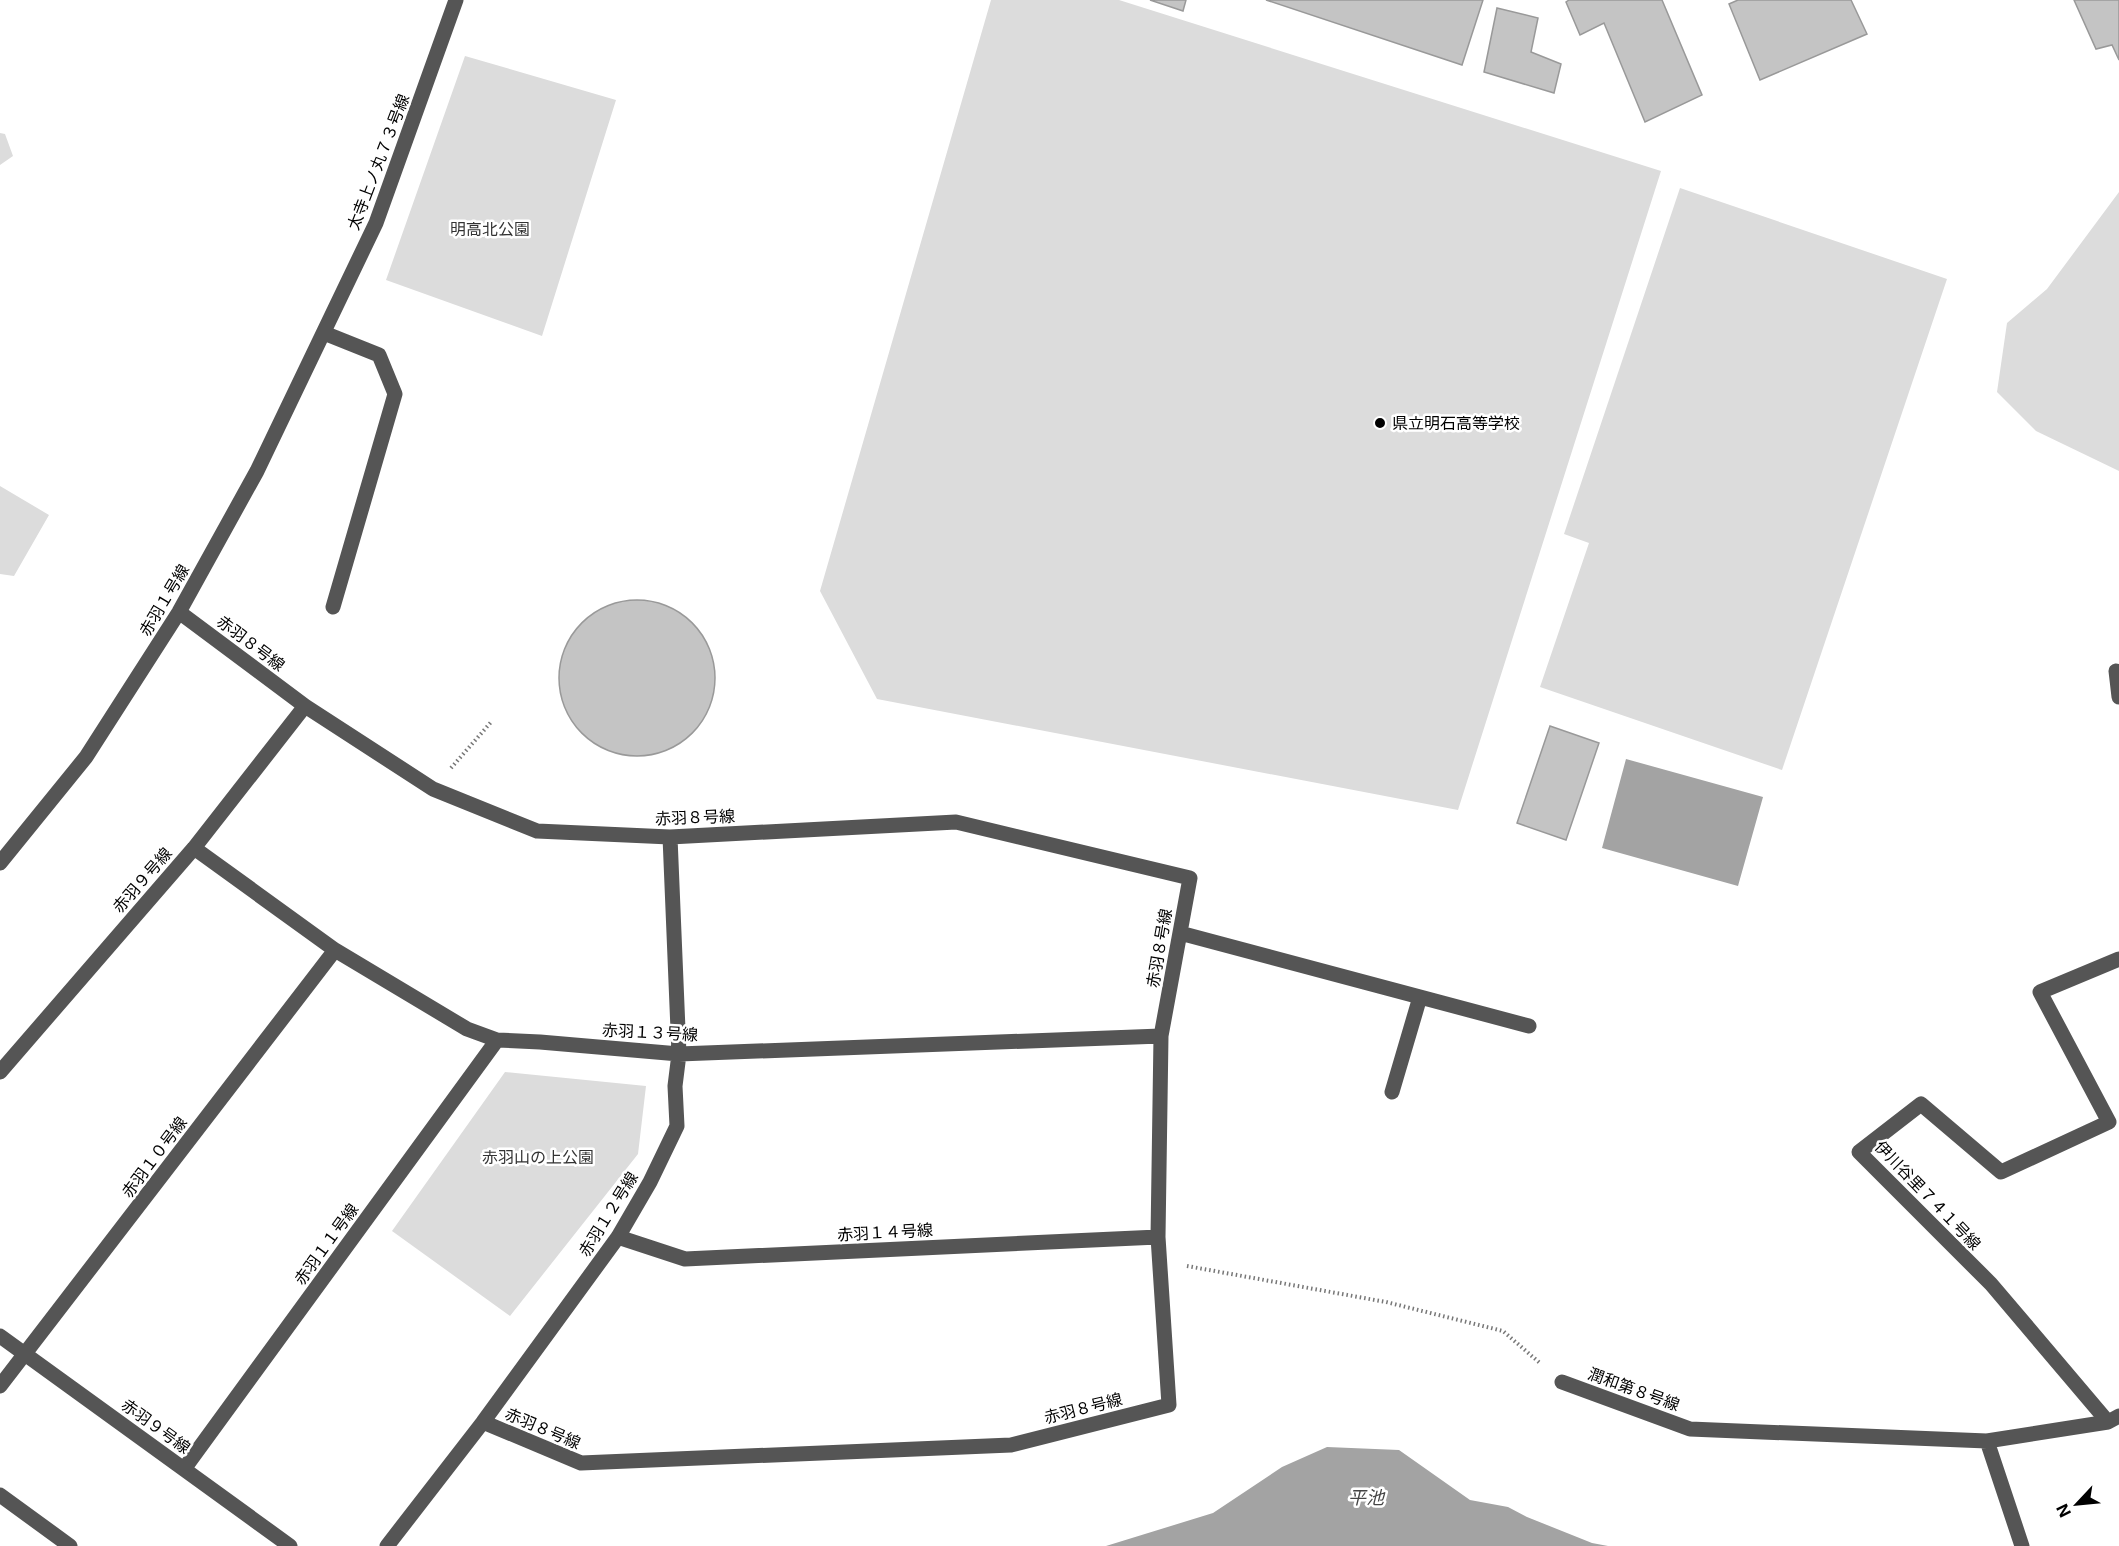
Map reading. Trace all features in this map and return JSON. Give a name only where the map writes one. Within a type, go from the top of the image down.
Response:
[{"type":"street","name":"太寺上ノ丸７３号線","points":[[324,333],[376,223],[456,0]]},
{"type":"street","points":[[324,333],[379,355],[395,394],[333,607]]},
{"type":"street","name":"赤羽１号線","points":[[0,863],[86,757],[179,612],[257,471],[324,333]]},
{"type":"street","name":"赤羽８号線","points":[[179,612],[305,706],[433,789],[537,831],[670,837],[956,822],[1190,878],[1161,1036],[1158,1237],[1169,1405],[1011,1445],[581,1463],[483,1422]]},
{"type":"street","points":[[2116,671],[2119,697]]},
{"type":"street","name":"赤羽９号線","points":[[0,1072],[194,848],[305,706]]},
{"type":"street","name":"赤羽１２号線","points":[[387,1546],[483,1422],[618,1237],[650,1182],[677,1126],[675,1086],[680,1054],[670,837]]},
{"type":"street","name":"赤羽１３号線","points":[[194,848],[335,950],[467,1029],[497,1040],[680,1054],[1161,1036]]},
{"type":"street","points":[[1180,933],[1529,1026]]},
{"type":"street","name":"赤羽１０号線","points":[[0,1386],[335,950]]},
{"type":"street","name":"伊川谷里７４１号線","points":[[2113,1419],[1991,1284],[1859,1152],[1921,1104],[2001,1172],[2109,1122],[2040,992],[2119,959]]},
{"type":"street","points":[[1392,1092],[1420,998]]},
{"type":"street","name":"赤羽１１号線","points":[[184,1469],[497,1040]]},
{"type":"street","name":"赤羽１４号線","points":[[618,1237],[685,1259],[1158,1237]]},
{"type":"street","name":"赤羽９号線","points":[[0,1336],[290,1546]]},
{"type":"street","name":"潤和第８号線","points":[[1562,1382],[1690,1429],[1987,1441],[2113,1419]]},
{"type":"street","points":[[1987,1441],[2022,1546]]},
{"type":"street","points":[[0,1495],[70,1546]]},
{"type":"path","points":[[433,789],[492,721]]},
{"type":"path","name":"潤和第８号線","points":[[1160,1261],[1386,1302],[1503,1331],[1562,1382]]},
{"type":"green space","points":[[991,0],[1119,0],[1661,171],[1458,810],[877,699],[820,591]]},
{"type":"green space","name":"明高北公園","points":[[465,56],[616,100],[542,336],[386,280]]},
{"type":"green space","points":[[0,133],[5,134],[13,156],[0,165]]},
{"type":"green space","points":[[1680,188],[1947,279],[1782,770],[1540,687],[1589,543],[1564,534]]},
{"type":"green space","points":[[2119,192],[2119,471],[2036,431],[1997,392],[2007,323],[2047,289]]},
{"type":"green space","points":[[0,486],[49,515],[14,576],[0,574]]},
{"type":"green space","name":"赤羽山の上公園","points":[[505,1072],[646,1086],[638,1154],[510,1316],[392,1231]]},
{"type":"water","points":[[1626,759],[1763,797],[1738,886],[1602,848]]},
{"type":"water","name":"平池","points":[[1327,1447],[1399,1450],[1470,1500],[1508,1507],[1592,1543],[1608,1546],[1106,1546],[1213,1513],[1282,1467]]},
{"type":"building","points":[[1150,0],[1186,0],[1183,11]]},
{"type":"building","points":[[1266,0],[1483,0],[1462,65]]},
{"type":"building","points":[[1569,0],[1662,0],[1702,95],[1645,122],[1604,23],[1580,35],[1566,2]]},
{"type":"building","points":[[1738,0],[1851,0],[1867,34],[1760,80],[1729,4]]},
{"type":"building","points":[[2074,0],[2119,0],[2119,60],[2112,45],[2096,49]]},
{"type":"building","points":[[1497,8],[1538,18],[1531,52],[1561,64],[1554,93],[1484,72]]},
{"type":"building","points":[[637,600],[667,606],[692,623],[709,648],[715,678],[709,708],[692,733],[667,750],[637,756],[607,750],[582,733],[565,708],[559,678],[565,648],[582,623],[607,606]]},
{"type":"building","points":[[1550,726],[1599,743],[1566,840],[1517,823]]},
{"type":"place","name":"県立明石高等学校","points":[[1380,423]]}]
